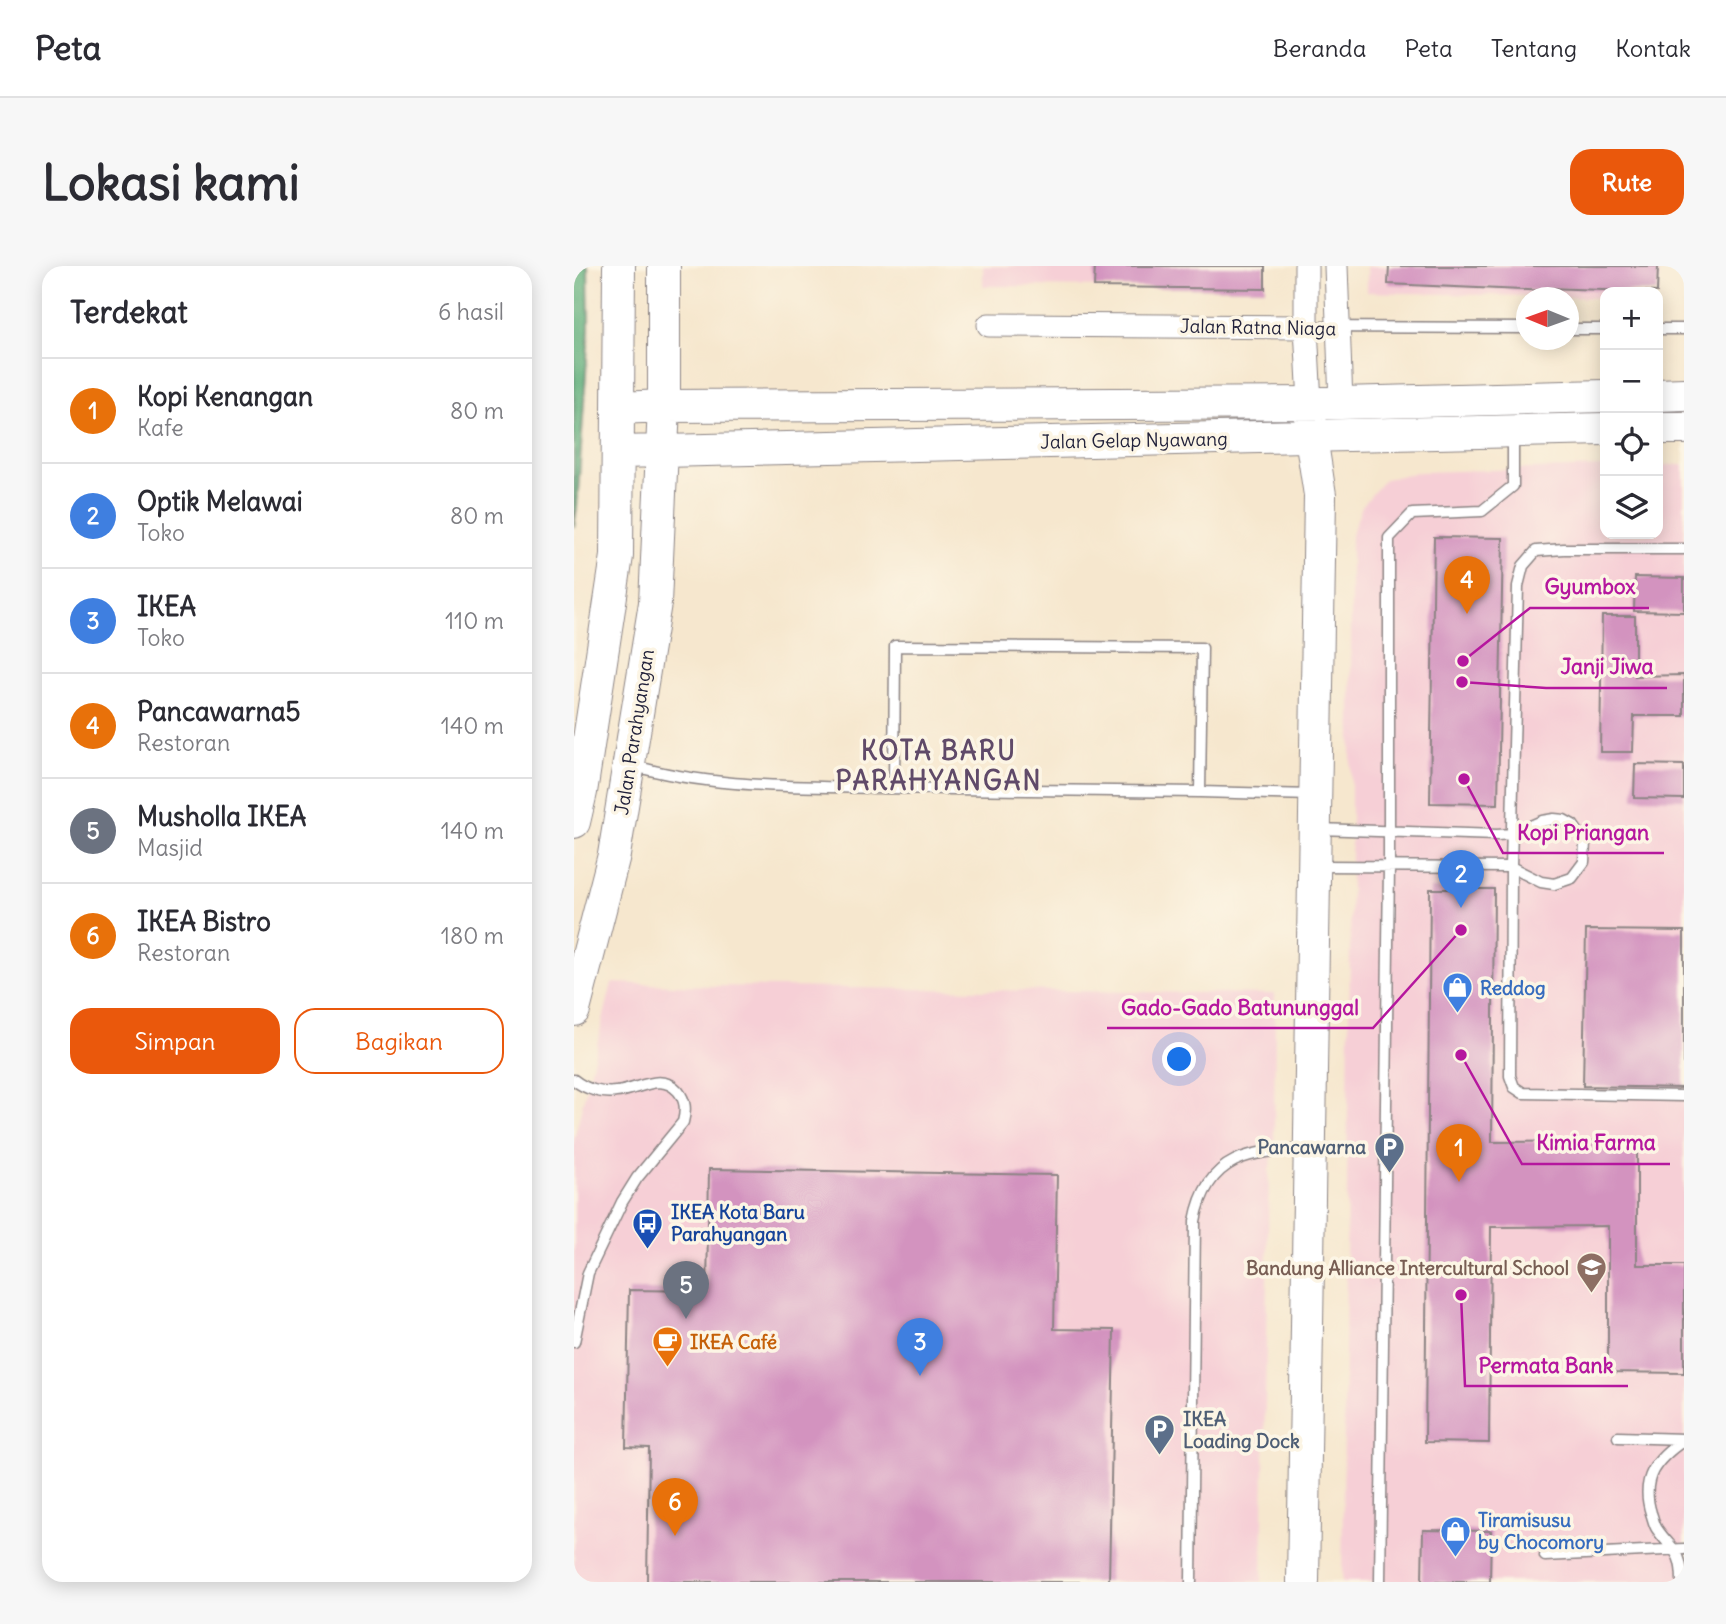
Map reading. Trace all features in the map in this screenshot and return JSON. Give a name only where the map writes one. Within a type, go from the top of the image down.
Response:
[{"type":"street","points":[[574,822],[581,792],[617,556],[619,266]]},
{"type":"street","name":"Jalan Parahyangan","points":[[574,1010],[614,855],[655,603],[663,450],[664,266]]},
{"type":"street","points":[[1303,1582],[1320,495],[1311,437],[1306,266]]},
{"type":"street","points":[[1320,495],[1342,437],[1336,266]]},
{"type":"street","name":"Jalan Ratna Niaga","points":[[989,325],[1306,327]]},
{"type":"street","points":[[1663,395],[1684,394]]},
{"type":"street","name":"Jalan Gelap Nyawang","points":[[664,406],[1341,403],[1600,396]]},
{"type":"street","points":[[619,408],[664,406]]},
{"type":"street","points":[[1663,428],[1684,428]]},
{"type":"street","name":"Jalan Gelap Nyawang","points":[[663,450],[1600,429]]},
{"type":"street","points":[[619,452],[663,450]]},
{"type":"lane","name":"Jalan Ratna Niaga","points":[[1306,327],[1516,328]]},
{"type":"lane","points":[[1579,328],[1600,328]]},
{"type":"lane","points":[[1663,328],[1684,328]]},
{"type":"lane","points":[[1380,1582],[1390,866],[1389,538],[1412,514],[1482,511],[1513,486],[1513,432]]},
{"type":"lane","points":[[1684,549],[1564,548],[1536,551],[1523,566],[1518,586],[1511,867],[1510,1076],[1514,1087],[1523,1093],[1684,1096]]},
{"type":"lane","points":[[894,788],[895,646],[1202,648],[1200,792]]},
{"type":"lane","points":[[628,765],[714,782],[759,785],[1314,795]]},
{"type":"lane","points":[[1313,865],[1511,867],[1541,882],[1554,884],[1564,883],[1579,871],[1586,853],[1585,842],[1580,833],[1564,820],[1554,818],[1512,834],[1497,835],[1314,829]]},
{"type":"lane","points":[[574,1080],[580,1086],[615,1093],[655,1082],[666,1083],[675,1087],[681,1095],[685,1113],[683,1122],[636,1178],[622,1202],[589,1273],[574,1342]]},
{"type":"lane","points":[[1191,1582],[1197,1206],[1211,1180],[1233,1161],[1263,1151],[1309,1150]]},
{"type":"lane","points":[[1618,1437],[1684,1439]]},
{"type":"lane","points":[[1682,1582],[1680,1549],[1656,1528],[1647,1499],[1650,1475],[1665,1453],[1684,1439]]},
{"type":"lane","points":[[1545,1556],[1680,1549]]},
{"type":"shaded area","points":[[983,266],[1260,266],[1259,288],[983,286]]},
{"type":"shaded area","points":[[1367,266],[1659,266],[1659,287],[1600,287],[1600,298],[1579,297],[1579,287],[1516,287],[1516,296],[1367,292]]},
{"type":"shaded area","points":[[1663,465],[1684,465],[1684,1582],[1342,1582],[1351,867],[1351,535],[1362,506],[1385,479],[1420,472],[1600,467],[1600,539],[1663,539]]},
{"type":"shaded area","points":[[612,983],[1275,994],[1274,1150],[1269,1171],[1262,1582],[574,1582],[574,1139]]},
{"type":"green space","points":[[574,266],[588,266],[589,328],[574,527]]},
{"type":"building","points":[[1095,266],[1265,266],[1265,289],[1094,287]]},
{"type":"building","points":[[1389,266],[1658,266],[1657,287],[1600,287],[1600,290],[1579,289],[1579,287],[1516,287],[1516,290],[1388,284]]},
{"type":"building","points":[[1434,537],[1503,538],[1498,804],[1430,803]]},
{"type":"building","points":[[1635,577],[1684,578],[1684,612],[1634,611]]},
{"type":"building","points":[[1602,616],[1635,616],[1635,676],[1684,675],[1684,716],[1634,716],[1633,752],[1600,752]]},
{"type":"building","points":[[1635,764],[1684,765],[1684,799],[1634,798]]},
{"type":"building","points":[[1430,889],[1494,889],[1492,1142],[1637,1141],[1637,1265],[1684,1265],[1684,1373],[1608,1372],[1608,1226],[1491,1227],[1489,1443],[1425,1442]]},
{"type":"building","points":[[1586,930],[1684,931],[1684,1088],[1583,1086]]},
{"type":"building","points":[[709,1169],[1057,1175],[1054,1329],[1114,1330],[1109,1582],[647,1582],[649,1448],[626,1447],[629,1290],[707,1291]]},
{"type":"building","points":[[1423,1530],[1491,1531],[1490,1582],[1422,1582]]},
{"type":"place","name":"Pancawarna5","points":[[1467,614]]},
{"type":"place","name":"Gyumbox","points":[[1463,661]]},
{"type":"place","name":"Janji Jiwa","points":[[1462,682]]},
{"type":"place","name":"Kopi Priangan","points":[[1464,779]]},
{"type":"place","name":"Optik Melawai","points":[[1461,908]]},
{"type":"place","name":"Gado-Gado Batununggal","points":[[1461,930]]},
{"type":"place","name":"Reddog","points":[[1457,1015]]},
{"type":"place","name":"Kimia Farma","points":[[1461,1055]]},
{"type":"place","name":"Pancawarna","points":[[1389,1174]]},
{"type":"place","name":"Kopi Kenangan","points":[[1459,1182]]},
{"type":"place","name":"IKEA Kota Baru Parahyangan","points":[[648,1250]]},
{"type":"place","name":"Permata Bank","points":[[1461,1295]]},
{"type":"place","name":"Bandung Alliance Intercultural School","points":[[1592,1295]]},
{"type":"place","name":"Musholla IKEA","points":[[686,1319]]},
{"type":"place","name":"IKEA Café","points":[[667,1369]]},
{"type":"place","name":"IKEA","points":[[920,1376]]},
{"type":"place","name":"IKEA Loading Dock","points":[[1160,1457]]},
{"type":"place","name":"IKEA Bistro","points":[[675,1536]]},
{"type":"place","name":"Tiramisusu by Chocomory","points":[[1455,1558]]},
{"type":"district","name":"KOTA BARU PARAHYANGAN","points":[[939,765]]}]
